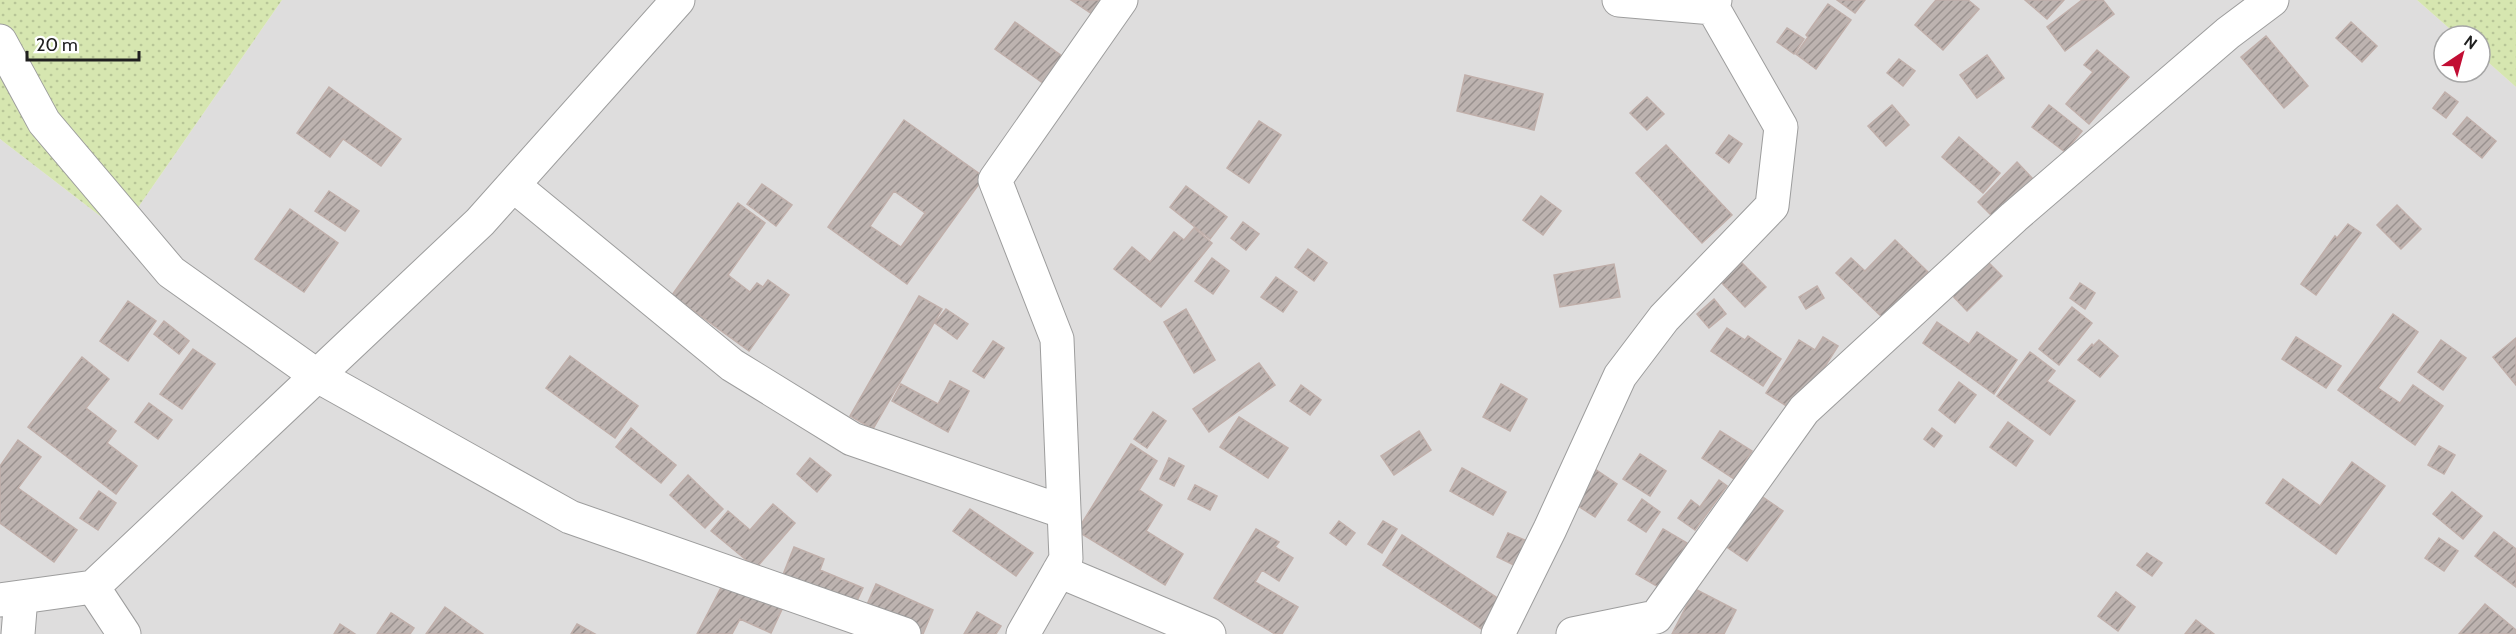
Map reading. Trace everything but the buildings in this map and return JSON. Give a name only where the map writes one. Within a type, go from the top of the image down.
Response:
[{"type":"street","points":[[18,634],[11,598],[93,587],[480,222],[678,0]]},
{"type":"street","points":[[1023,634],[1066,559],[1057,339],[995,180],[1121,0]]},
{"type":"street","points":[[1498,634],[1550,529],[1620,376],[1664,318],[1772,206],[1781,127],[1714,4],[1619,0]]},
{"type":"street","points":[[1574,634],[1651,626],[1804,410],[2014,217],[2228,33],[2272,0]]},
{"type":"street","points":[[0,41],[44,122],[171,272],[316,375],[570,517],[904,634]]},
{"type":"street","points":[[513,185],[732,365],[852,439],[1064,512]]},
{"type":"street","points":[[1059,571],[1209,634]]},
{"type":"street","points":[[93,587],[124,634]]},
{"type":"shaded area","points":[[282,0],[2417,0],[2444,24],[2432,24],[2432,84],[2492,84],[2492,66],[2516,87],[2516,634],[0,634],[0,139],[121,232]]},
{"type":"green space","points":[[0,0],[282,0],[121,232],[0,139]]},
{"type":"green space","points":[[2417,0],[2516,0],[2516,87],[2492,66],[2492,24],[2444,24]]}]
